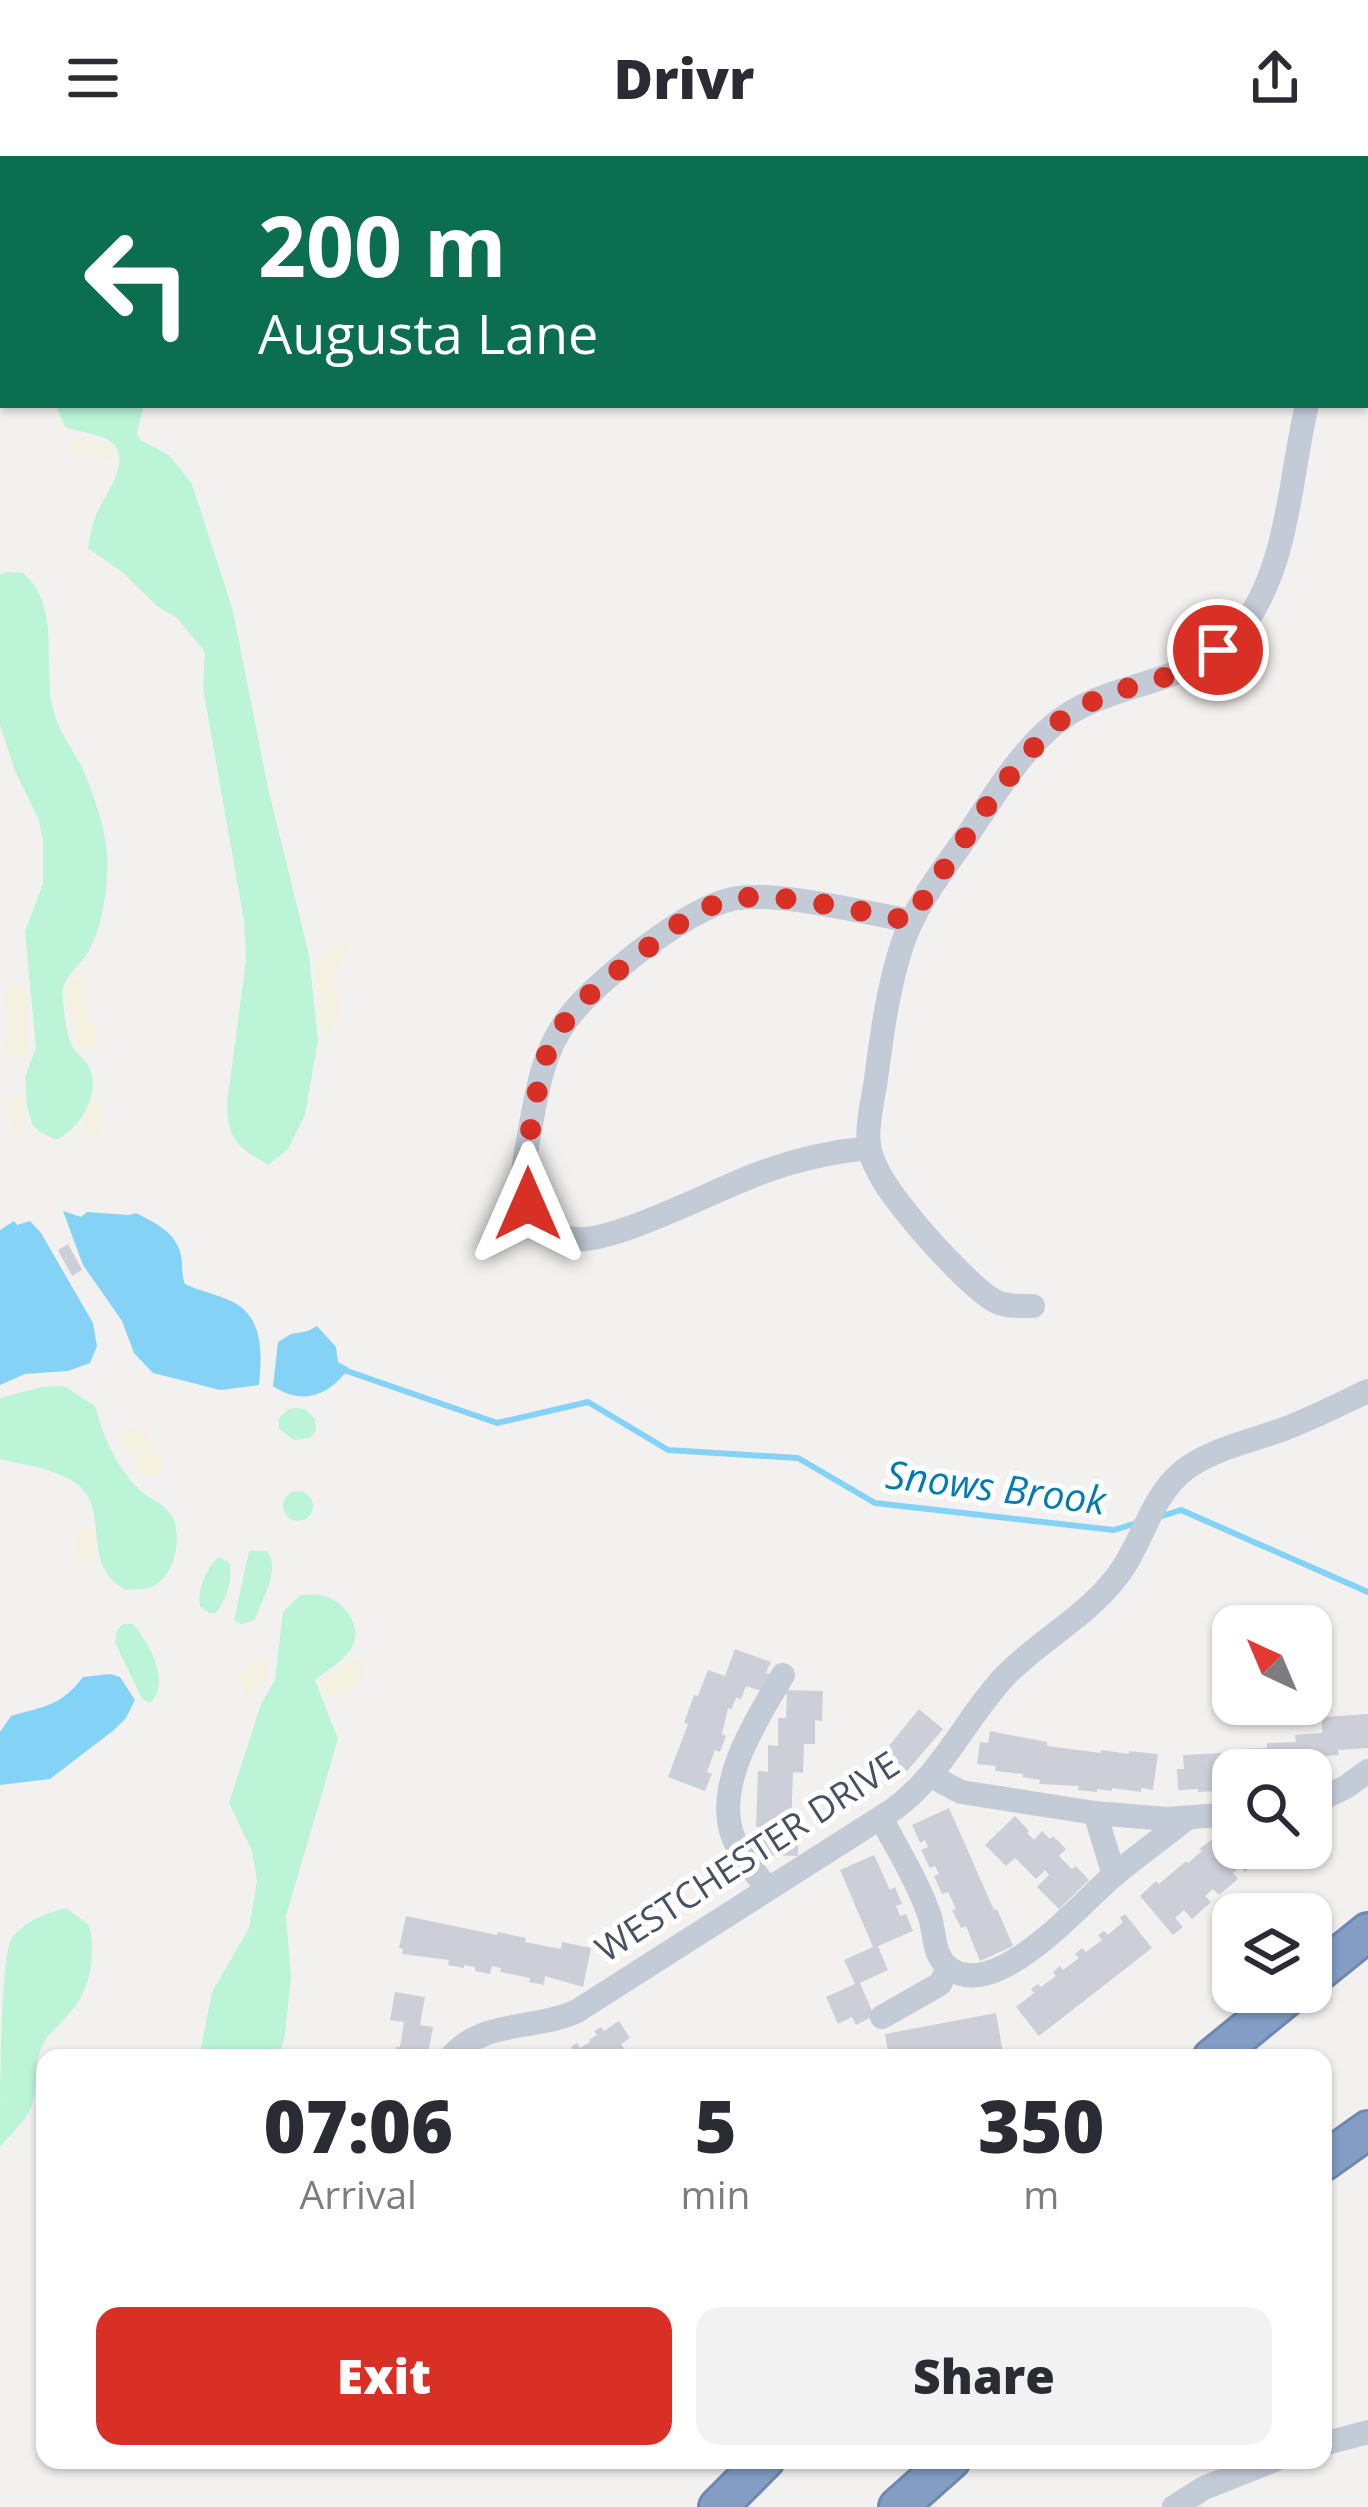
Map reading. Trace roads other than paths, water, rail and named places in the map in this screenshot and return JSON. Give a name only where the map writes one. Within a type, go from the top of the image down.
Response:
[{"type":"highway","points":[[1332,1961],[1368,1932]]},
{"type":"highway","points":[[1223,2049],[1267,2013]]},
{"type":"highway","points":[[1332,2156],[1368,2130]]},
{"type":"highway","points":[[718,2507],[756,2469]]},
{"type":"highway","points":[[898,2507],[940,2469]]},
{"type":"street","points":[[1033,1306],[1011,1306],[983,1293],[919,1229],[883,1179],[869,1148],[885,1011],[903,943],[923,900],[998,790],[1051,727],[1111,693],[1189,670],[1244,626],[1264,591],[1279,544],[1305,408]]},
{"type":"street","points":[[869,1148],[809,1156],[623,1229],[583,1240],[545,1228],[528,1204],[522,1185],[541,1072],[555,1037],[598,986],[664,934],[703,910],[748,897],[912,921]]},
{"type":"street","name":"WESTCHESTER DRIVE","points":[[458,2049],[487,2030],[540,2024],[578,2011],[905,1801],[931,1776],[997,1685],[1092,1604],[1116,1577],[1172,1481],[1213,1454],[1292,1426],[1368,1391]]},
{"type":"street","points":[[768,1889],[733,1837],[728,1801],[755,1722],[783,1675]]},
{"type":"street","points":[[1332,1794],[1368,1771]]},
{"type":"street","points":[[931,1776],[961,1792],[1095,1813],[1186,1819],[1212,1815]]},
{"type":"street","points":[[1095,1813],[1114,1875]]},
{"type":"street","points":[[881,1818],[920,1894],[939,1958],[961,1975],[1003,1968],[1028,1953],[1114,1875],[1186,1819]]},
{"type":"street","points":[[881,2018],[940,1984],[948,1968]]},
{"type":"street","points":[[1332,2442],[1368,2432]]},
{"type":"street","points":[[1174,2507],[1204,2488],[1252,2469]]},
{"type":"water","points":[[63,1211],[81,1217],[87,1212],[136,1213],[170,1234],[181,1255],[185,1284],[231,1301],[250,1316],[260,1349],[259,1385],[220,1390],[153,1373],[134,1353],[122,1321],[83,1265]]},
{"type":"water","points":[[14,1221],[17,1225],[30,1221],[41,1233],[93,1323],[97,1346],[90,1363],[68,1371],[25,1374],[0,1385],[0,1230]]},
{"type":"water","points":[[317,1326],[336,1347],[338,1362],[349,1368],[333,1385],[314,1395],[294,1396],[273,1386],[278,1342]]},
{"type":"water","points":[[83,1677],[120,1677],[135,1700],[126,1718],[50,1779],[0,1785],[0,1732],[11,1716],[59,1700]]},
{"type":"waterway","name":"Snows Brook","points":[[344,1370],[497,1423],[588,1402],[668,1450],[798,1458],[875,1503],[1114,1530],[1137,1523]]},
{"type":"waterway","name":"Snows Brook","points":[[1162,1516],[1181,1510],[1368,1592]]}]
